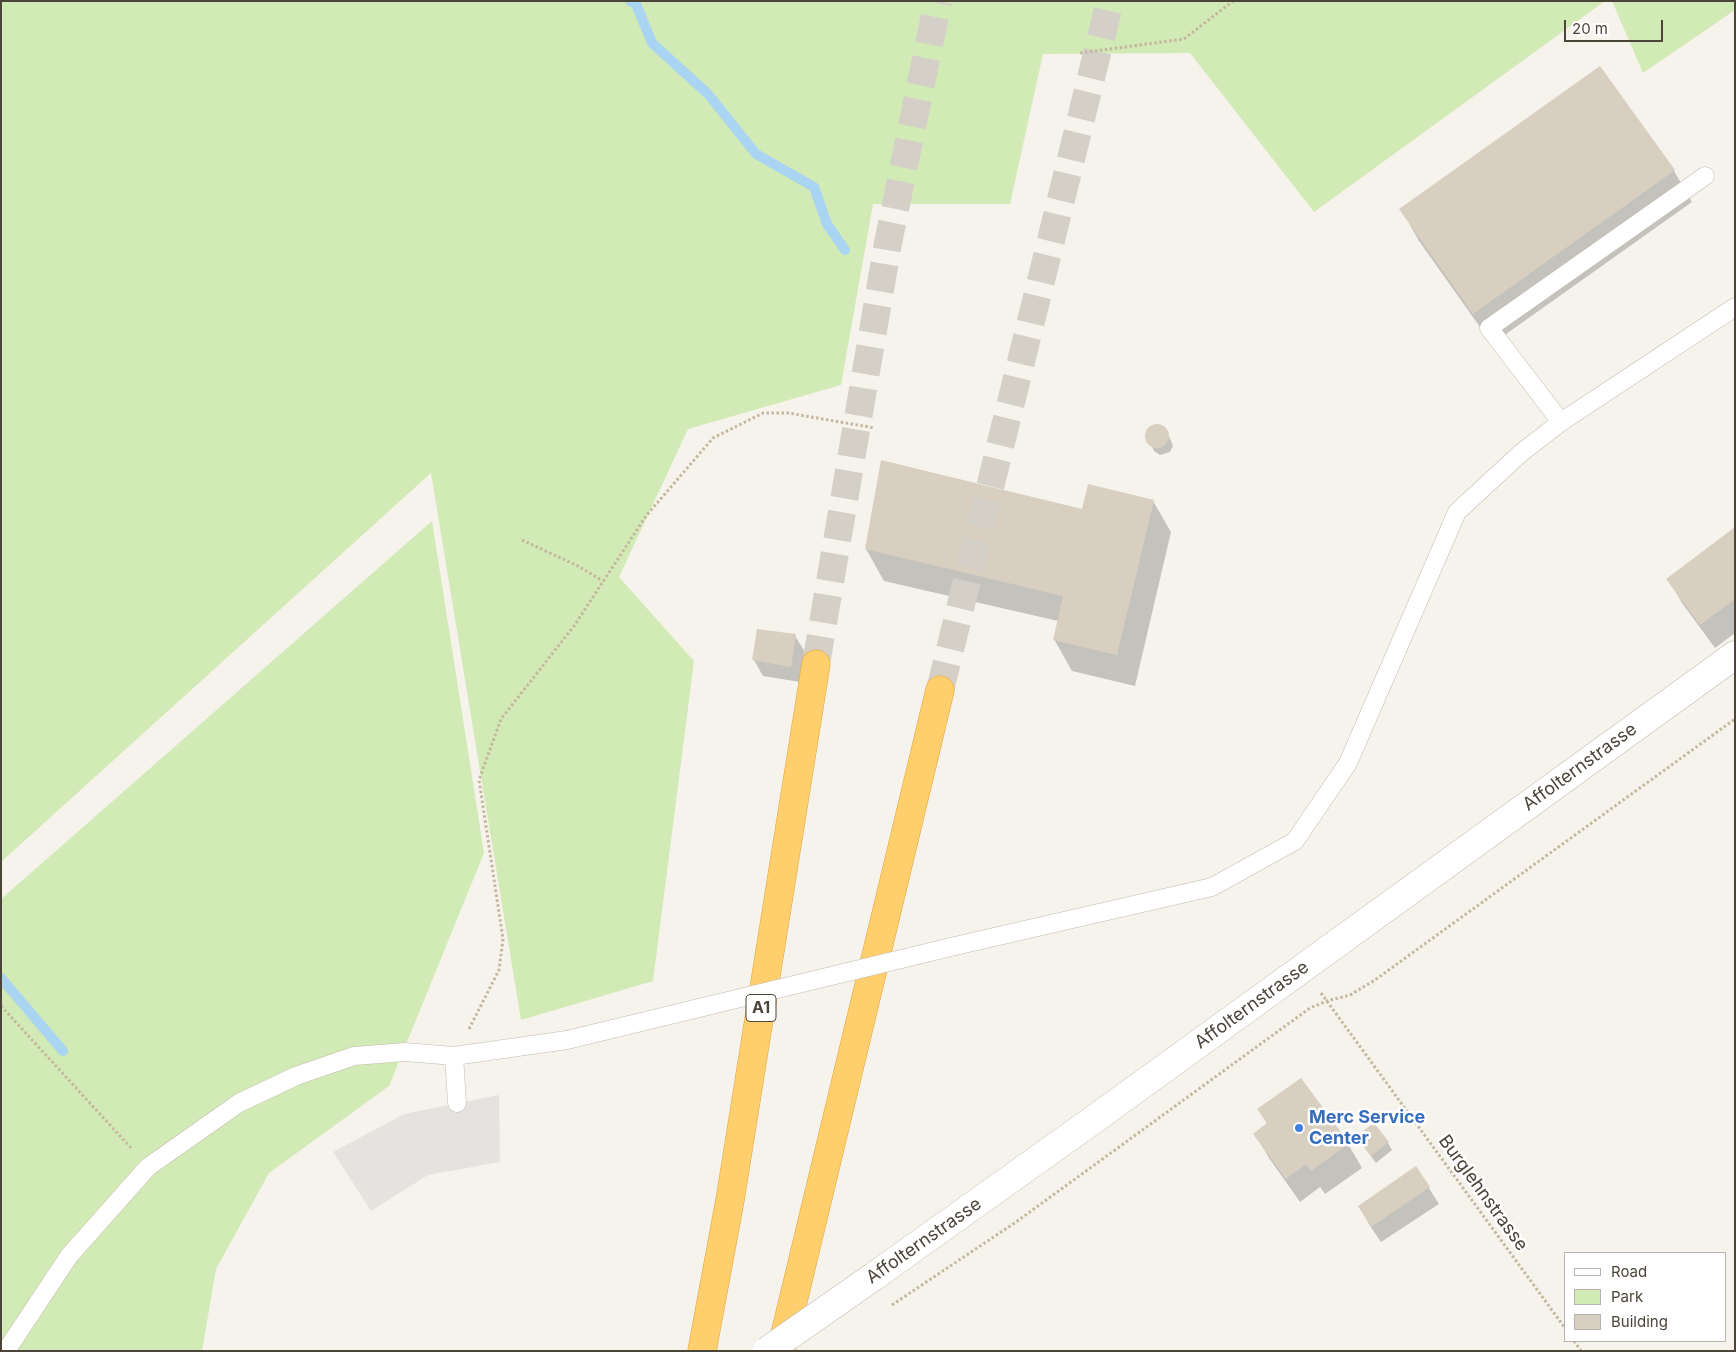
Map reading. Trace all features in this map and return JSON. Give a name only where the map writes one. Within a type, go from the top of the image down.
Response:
[{"type":"highway","name":"A1","points":[[702,1351],[730,1200],[816,664]]},
{"type":"highway","points":[[781,1351],[940,690]]},
{"type":"street","name":"Affolternstrasse","points":[[767,1351],[1178,1059],[1735,654]]},
{"type":"lane","points":[[1561,422],[1489,328],[1705,176]]},
{"type":"lane","points":[[6,1351],[69,1256],[148,1167],[239,1104],[296,1076],[354,1056],[405,1052],[454,1056],[567,1040],[955,946],[1212,887],[1295,841],[1348,763],[1457,512],[1521,453],[1561,422],[1735,307]]},
{"type":"lane","points":[[454,1056],[458,1103]]},
{"type":"path","points":[[1080,53],[1184,39],[1234,1]]},
{"type":"path","points":[[454,1056],[498,970],[502,939],[479,780],[501,719],[574,626],[646,516],[712,438],[763,413],[788,413],[875,428]]},
{"type":"path","points":[[522,540],[578,566],[603,581]]},
{"type":"path","points":[[884,1310],[1016,1222],[1310,1008],[1350,995],[1375,980],[1735,718]]},
{"type":"path","name":"Burglehnstrasse","points":[[1327,1001],[1564,1327]]},
{"type":"path","points":[[1,1006],[148,1167]]},
{"type":"green space","points":[[1,1],[1605,1],[1314,212],[1190,53],[1043,54],[1010,204],[873,204],[841,385],[688,429],[619,577],[694,661],[653,981],[521,1020],[431,473],[1,862]]},
{"type":"green space","points":[[1612,1],[1735,1],[1735,10],[1643,73]]},
{"type":"green space","points":[[432,521],[484,853],[389,1086],[269,1173],[216,1269],[202,1351],[1,1351],[1,899]]},
{"type":"shaded area","points":[[499,1095],[500,1162],[428,1175],[371,1211],[333,1152],[404,1114]]},
{"type":"building","points":[[1600,66],[1675,170],[1473,314],[1399,209]]},
{"type":"building","points":[[1157,424],[1166,427],[1169,436],[1166,445],[1157,448],[1148,445],[1145,436],[1148,427]]},
{"type":"building","points":[[881,460],[1082,509],[1088,484],[1154,500],[1117,655],[1053,640],[1063,596],[865,549]]},
{"type":"building","points":[[1735,527],[1735,599],[1700,625],[1666,579]]},
{"type":"building","points":[[757,629],[796,634],[791,667],[752,660]]},
{"type":"building","name":"Merc Service Center","points":[[1301,1078],[1349,1143],[1311,1171],[1306,1164],[1286,1179],[1253,1134],[1267,1123],[1257,1109]]},
{"type":"building","points":[[1374,1123],[1389,1142],[1371,1156],[1356,1136]]},
{"type":"building","points":[[1416,1166],[1430,1187],[1371,1227],[1358,1206]]},
{"type":"waterway","points":[[630,1],[636,4],[652,43],[708,94],[756,154],[814,187],[827,224],[845,250]]},
{"type":"waterway","points":[[1,978],[63,1051]]},
{"type":"tunnel","points":[[816,664],[888,243],[938,1]]},
{"type":"tunnel","points":[[940,690],[1110,1]]},
{"type":"place","name":"Merc Service Center","points":[[1299,1128]]}]
